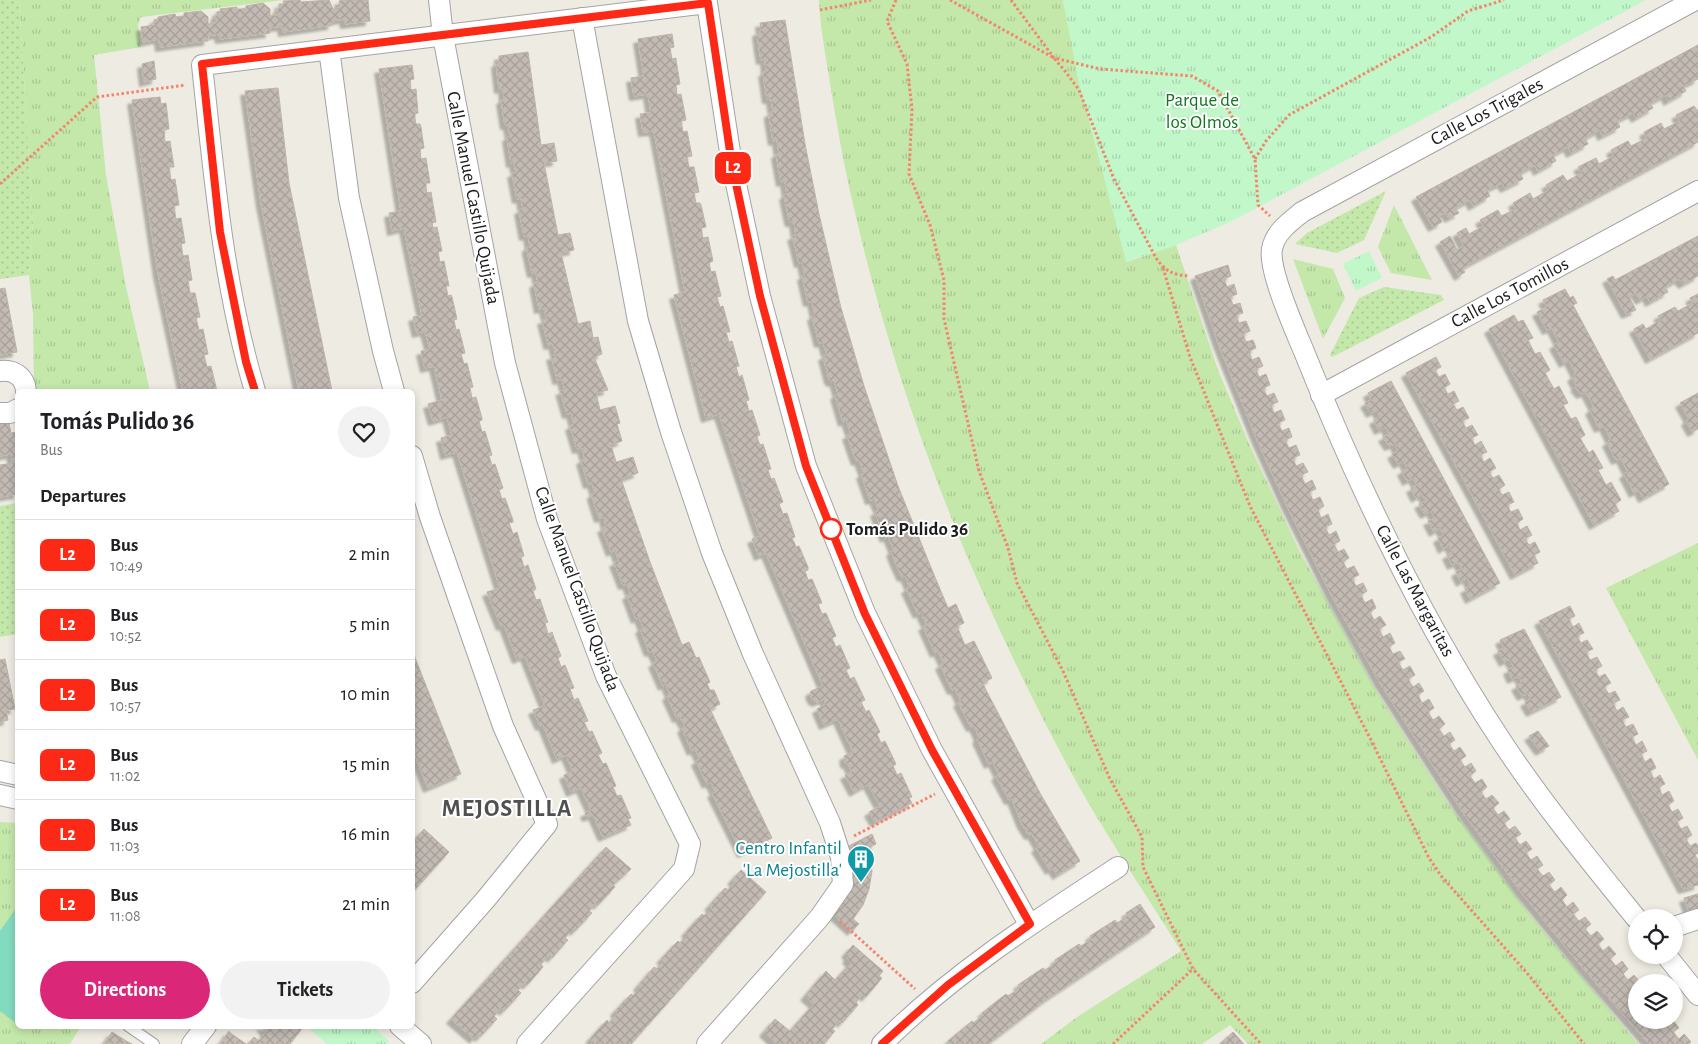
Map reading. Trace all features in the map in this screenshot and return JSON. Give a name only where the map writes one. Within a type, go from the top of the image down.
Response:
[{"type":"street","name":"Calle Manuel Castillo Quijada","points":[[439,0],[442,36],[505,362],[547,519],[606,676],[690,844],[684,869],[527,1044]]},
{"type":"street","name":"Calle Los Trigales","points":[[1282,228],[1302,212],[1695,0]]},
{"type":"street","points":[[254,389],[246,362],[220,232],[203,74],[329,49],[708,3],[732,165],[760,296],[806,466],[865,614],[951,786],[1030,924]]},
{"type":"street","points":[[582,18],[638,322],[670,432],[712,553],[753,654],[830,823],[841,858],[843,884],[826,908],[707,1044]]},
{"type":"street","points":[[329,49],[350,198],[383,351],[393,389]]},
{"type":"street","name":"Calle Los Tomillos","points":[[1321,395],[1698,191]]},
{"type":"street","name":"Calle Las Margaritas","points":[[1282,228],[1272,250],[1278,286],[1321,395],[1399,566],[1446,652],[1502,742],[1568,833],[1629,909]]},
{"type":"street","points":[[0,371],[10,371],[17,374],[26,385],[26,389]]},
{"type":"street","points":[[0,413],[10,413],[15,410]]},
{"type":"street","points":[[415,466],[430,517],[503,726],[547,824],[486,899],[415,980]]},
{"type":"street","points":[[0,771],[15,774]]},
{"type":"street","points":[[0,795],[15,798]]},
{"type":"street","points":[[882,1044],[929,1001],[1030,924],[1118,867]]},
{"type":"street","points":[[1683,924],[1698,919]]},
{"type":"street","points":[[1673,964],[1698,995]]},
{"type":"street","points":[[192,1044],[204,1029]]},
{"type":"lane","points":[[132,1029],[154,1044]]},
{"type":"path","points":[[820,10],[871,0]]},
{"type":"path","points":[[896,0],[887,21],[907,64],[912,109],[909,174],[930,225],[944,280],[944,319],[979,471],[1008,548],[1017,584],[1063,670],[1110,780],[1142,837],[1143,867],[1193,969],[1261,1044]]},
{"type":"path","points":[[950,0],[1037,51],[1054,58],[1100,68],[1192,76],[1218,91],[1255,160],[1258,205],[1282,228]]},
{"type":"path","points":[[1011,0],[1079,90],[1100,148],[1122,196],[1163,268],[1190,357],[1250,506],[1372,742],[1429,858],[1442,877],[1527,973],[1584,1044]]},
{"type":"path","points":[[1255,160],[1266,141],[1289,115],[1431,37],[1468,11],[1504,0]]},
{"type":"path","points":[[0,184],[97,97],[203,74]]},
{"type":"path","points":[[1163,268],[1174,275],[1190,276]]},
{"type":"path","points":[[837,845],[951,786]]},
{"type":"path","points":[[826,908],[929,1001]]},
{"type":"path","points":[[1113,1044],[1193,969]]},
{"type":"green space","points":[[0,0],[19,0],[33,223],[29,275],[0,279]]},
{"type":"green space","points":[[19,0],[284,0],[141,17],[138,25],[141,47],[94,55],[106,175],[126,287],[150,389],[34,389],[33,315],[29,275],[33,223]]},
{"type":"green space","points":[[819,0],[1063,0],[1079,82],[1127,262],[1176,245],[1218,370],[1250,446],[1299,550],[1378,694],[1447,802],[1529,914],[1638,1044],[1248,1044],[1230,1025],[1202,1044],[1041,1044],[1080,1015],[1181,951],[1078,786],[998,627],[940,490],[891,349],[871,277],[853,204],[834,109],[820,19]]},
{"type":"green space","name":"Parque de los Olmos","points":[[1063,0],[1646,0],[1232,221],[1176,245],[1126,262],[1079,82]]},
{"type":"green space","points":[[1386,191],[1364,240],[1337,253],[1295,244],[1307,233]]},
{"type":"green space","points":[[1394,205],[1432,280],[1391,273],[1378,247]]},
{"type":"green space","points":[[1369,251],[1382,278],[1356,291],[1343,264]]},
{"type":"green space","points":[[1293,259],[1333,269],[1345,298],[1323,339]]},
{"type":"green space","points":[[1384,287],[1441,295],[1444,300],[1332,357],[1330,355],[1359,298]]},
{"type":"green space","points":[[15,503],[15,634],[0,637],[0,506]]},
{"type":"green space","points":[[1698,543],[1698,760],[1606,588]]},
{"type":"green space","points":[[0,822],[15,823],[15,1029],[79,1029],[70,1044],[0,1044]]},
{"type":"green space","points":[[15,910],[15,1022],[0,1011],[0,931]]},
{"type":"green space","points":[[310,1029],[375,1029],[389,1041],[386,1044],[327,1044]]},
{"type":"building","points":[[300,0],[301,2],[329,0],[333,9],[340,8],[339,1],[342,0],[368,0],[370,21],[345,24],[344,19],[332,21],[332,25],[283,32],[282,26],[269,28],[270,33],[220,39],[219,34],[208,36],[208,41],[160,47],[159,39],[143,42],[141,27],[155,25],[154,20],[158,19],[158,17],[175,14],[176,17],[184,16],[184,13],[201,11],[208,17],[208,24],[216,23],[215,16],[217,16],[217,12],[221,11],[220,9],[237,7],[237,9],[242,9],[246,8],[246,6],[263,3],[270,9],[270,16],[278,15],[277,9],[280,8],[279,4],[284,4],[283,1]]},
{"type":"building","points":[[785,20],[805,144],[819,214],[841,308],[864,386],[898,486],[948,608],[956,604],[964,623],[957,626],[964,643],[965,645],[974,641],[992,678],[983,683],[986,690],[1041,795],[1080,861],[1057,875],[1053,868],[1050,870],[1036,848],[1039,846],[1032,834],[1029,835],[1022,824],[1012,799],[1009,800],[996,776],[999,774],[993,762],[989,764],[977,739],[979,737],[974,726],[971,727],[958,702],[961,701],[955,689],[952,690],[940,665],[944,663],[938,651],[935,653],[923,626],[927,625],[921,612],[918,614],[906,589],[910,587],[905,576],[902,577],[895,562],[891,551],[894,550],[888,536],[885,538],[875,512],[879,510],[874,499],[870,500],[861,474],[864,473],[859,460],[856,461],[847,435],[851,434],[846,420],[843,422],[835,395],[838,394],[834,381],[831,382],[829,379],[823,356],[827,355],[823,342],[819,343],[812,316],[815,315],[812,301],[808,302],[802,276],[805,275],[802,262],[799,263],[792,236],[796,235],[794,222],[790,222],[789,219],[784,195],[787,194],[785,181],[781,182],[776,154],[779,153],[777,140],[773,141],[769,116],[769,113],[773,112],[772,105],[771,99],[767,99],[763,72],[766,72],[765,59],[761,60],[757,32],[761,31],[760,23]]},
{"type":"building","points":[[672,34],[674,47],[670,48],[672,59],[676,58],[680,84],[676,85],[677,95],[681,94],[686,120],[681,121],[683,132],[687,131],[692,156],[687,157],[689,167],[694,167],[699,192],[694,193],[696,203],[701,205],[706,227],[701,228],[703,238],[708,237],[713,261],[709,263],[711,272],[715,271],[721,296],[717,297],[720,307],[723,306],[730,332],[726,332],[729,342],[732,341],[739,366],[736,367],[739,377],[742,375],[749,400],[746,401],[749,411],[752,410],[760,435],[757,436],[758,440],[760,445],[763,444],[771,469],[768,470],[771,479],[774,478],[783,502],[779,504],[783,514],[787,513],[795,537],[792,538],[796,547],[799,546],[808,567],[808,570],[805,571],[808,580],[812,579],[822,603],[818,604],[822,614],[826,613],[836,636],[832,638],[836,647],[840,645],[850,668],[846,670],[850,679],[854,677],[865,700],[861,702],[866,712],[869,710],[880,732],[877,734],[881,743],[885,741],[896,764],[893,766],[897,775],[901,773],[912,797],[909,798],[912,803],[875,822],[869,812],[880,806],[868,784],[854,792],[845,775],[852,772],[848,764],[845,763],[844,756],[853,752],[838,719],[824,725],[817,709],[826,704],[824,699],[817,702],[813,700],[810,694],[811,691],[823,686],[766,553],[759,556],[752,539],[760,536],[719,414],[706,418],[674,295],[685,292],[654,131],[643,132],[640,114],[651,113],[648,94],[634,96],[631,78],[644,76],[638,39]]},
{"type":"building","points":[[1698,45],[1698,79],[1683,86],[1686,91],[1668,101],[1666,95],[1650,103],[1653,108],[1636,118],[1633,113],[1617,121],[1620,127],[1602,136],[1600,130],[1585,138],[1588,144],[1571,153],[1568,147],[1553,155],[1556,161],[1538,171],[1535,165],[1520,173],[1523,179],[1505,188],[1502,183],[1487,190],[1490,196],[1473,206],[1470,200],[1455,208],[1459,213],[1449,218],[1446,213],[1439,216],[1442,222],[1433,227],[1416,197]]},
{"type":"building","points":[[528,52],[541,145],[554,143],[557,161],[544,163],[558,235],[570,233],[574,250],[561,253],[578,324],[590,321],[593,338],[598,337],[602,354],[594,357],[608,390],[596,393],[600,410],[615,406],[620,423],[617,424],[622,441],[611,445],[616,462],[633,457],[638,473],[621,479],[682,645],[689,642],[696,658],[699,657],[710,682],[707,684],[710,690],[714,690],[720,704],[710,709],[772,838],[742,853],[712,793],[715,792],[713,787],[710,782],[707,784],[696,761],[700,759],[695,749],[692,751],[691,749],[682,728],[685,726],[680,717],[677,718],[667,696],[670,694],[666,684],[663,686],[653,663],[657,661],[652,651],[649,652],[640,629],[643,627],[639,617],[636,619],[627,595],[631,594],[627,584],[623,585],[614,562],[619,561],[615,550],[611,552],[602,528],[606,527],[604,517],[599,518],[592,496],[595,493],[592,483],[588,484],[581,460],[585,459],[582,448],[577,449],[570,426],[574,424],[571,413],[567,414],[560,391],[565,390],[562,379],[557,380],[551,356],[556,355],[553,344],[548,345],[542,320],[547,319],[544,308],[539,309],[534,283],[538,283],[536,272],[532,273],[527,250],[527,247],[530,246],[528,235],[524,236],[519,210],[523,209],[521,198],[517,199],[512,173],[516,173],[514,162],[511,163],[507,137],[510,136],[508,125],[505,125],[501,100],[504,99],[503,88],[499,89],[496,63],[499,62],[499,56]]},
{"type":"building","points":[[154,61],[156,79],[144,82],[142,64]]},
{"type":"building","points":[[412,65],[414,79],[410,80],[411,90],[416,89],[418,113],[415,114],[415,119],[416,124],[420,124],[421,127],[424,148],[420,149],[421,159],[426,158],[430,183],[426,183],[426,188],[427,193],[431,192],[436,222],[432,223],[433,228],[437,227],[442,251],[438,252],[440,262],[444,261],[449,286],[446,286],[448,296],[451,295],[452,297],[457,319],[454,320],[456,330],[459,329],[465,353],[461,354],[464,364],[467,363],[473,387],[470,388],[472,398],[476,397],[482,418],[479,421],[482,432],[485,431],[492,455],[489,456],[492,465],[495,464],[503,488],[499,490],[502,499],[505,498],[513,520],[513,522],[509,523],[513,534],[517,532],[524,556],[521,557],[524,567],[528,565],[536,589],[533,591],[536,600],[540,599],[548,622],[545,623],[548,634],[552,632],[561,656],[558,658],[561,667],[565,665],[574,688],[570,689],[574,700],[578,698],[588,721],[584,722],[589,732],[592,731],[602,753],[598,755],[603,764],[606,763],[616,786],[613,787],[617,796],[621,795],[631,818],[628,819],[631,825],[603,837],[593,815],[587,817],[585,813],[591,810],[581,788],[571,792],[564,775],[573,771],[566,755],[557,759],[543,725],[540,726],[533,710],[545,706],[525,656],[517,659],[504,625],[501,626],[487,592],[500,588],[457,452],[445,455],[441,438],[452,435],[447,417],[433,421],[428,404],[442,400],[434,366],[425,368],[421,351],[430,349],[425,331],[417,333],[413,317],[422,315],[404,228],[392,231],[389,213],[401,211],[379,69]]},
{"type":"building","points":[[278,88],[289,183],[332,389],[299,389],[261,203],[245,91]]},
{"type":"building","points":[[160,97],[161,104],[166,103],[169,129],[164,130],[165,142],[170,141],[174,167],[169,167],[171,180],[175,179],[179,205],[174,206],[176,219],[181,218],[185,243],[181,244],[183,256],[188,255],[192,280],[188,281],[190,293],[195,293],[200,317],[196,318],[199,330],[203,329],[208,354],[204,355],[207,367],[211,366],[217,389],[183,389],[158,273],[132,100]]},
{"type":"building","points":[[1694,106],[1698,111],[1698,142],[1462,268],[1465,272],[1459,276],[1440,242],[1450,236],[1457,250],[1464,246],[1457,233],[1466,228],[1469,234],[1484,226],[1480,220],[1498,210],[1501,216],[1516,209],[1513,203],[1530,193],[1533,199],[1549,190],[1546,185],[1563,175],[1567,181],[1582,173],[1578,167],[1596,158],[1599,164],[1614,156],[1611,150],[1628,141],[1631,146],[1647,138],[1644,132],[1661,123],[1664,129],[1680,121],[1676,115]]},
{"type":"building","points":[[1698,236],[1698,276],[1683,284],[1679,279],[1665,287],[1668,292],[1650,302],[1647,296],[1640,300],[1636,293],[1629,297],[1636,310],[1626,314],[1607,279],[1613,276],[1615,280]]},
{"type":"building","points":[[1228,265],[1231,276],[1224,279],[1227,287],[1234,284],[1237,294],[1230,297],[1233,305],[1240,303],[1243,313],[1236,315],[1239,323],[1246,321],[1250,331],[1243,334],[1246,342],[1253,340],[1256,348],[1249,351],[1252,360],[1259,357],[1263,366],[1256,369],[1259,377],[1266,374],[1270,385],[1263,388],[1267,396],[1274,393],[1278,402],[1271,405],[1274,413],[1281,410],[1285,420],[1278,423],[1282,431],[1289,428],[1292,437],[1285,440],[1289,448],[1296,445],[1300,455],[1293,458],[1296,466],[1303,463],[1308,472],[1301,475],[1305,484],[1312,480],[1316,489],[1309,492],[1313,500],[1320,497],[1324,506],[1318,510],[1321,518],[1328,514],[1332,524],[1325,527],[1329,535],[1336,531],[1340,541],[1334,544],[1338,552],[1344,549],[1349,558],[1343,562],[1347,569],[1354,566],[1359,575],[1352,578],[1356,586],[1363,583],[1367,591],[1361,595],[1365,603],[1372,599],[1376,608],[1370,612],[1374,620],[1380,616],[1386,625],[1379,629],[1383,637],[1390,633],[1395,643],[1389,647],[1393,654],[1400,651],[1405,659],[1398,662],[1403,670],[1410,666],[1415,675],[1408,679],[1413,687],[1419,683],[1424,691],[1418,695],[1422,703],[1429,699],[1434,708],[1428,712],[1433,720],[1439,716],[1445,724],[1439,729],[1444,736],[1450,732],[1455,740],[1449,744],[1454,751],[1460,747],[1466,756],[1460,760],[1465,767],[1471,763],[1476,771],[1470,776],[1475,783],[1482,779],[1487,787],[1481,792],[1486,799],[1492,795],[1499,803],[1493,808],[1498,815],[1504,811],[1510,819],[1504,823],[1509,830],[1515,826],[1521,834],[1515,838],[1520,845],[1526,841],[1532,849],[1526,853],[1531,860],[1537,856],[1543,865],[1537,869],[1543,876],[1549,872],[1555,880],[1549,885],[1555,892],[1561,887],[1567,895],[1562,900],[1567,907],[1573,902],[1579,910],[1573,914],[1579,921],[1585,917],[1591,924],[1585,929],[1591,936],[1597,931],[1604,939],[1598,944],[1603,951],[1609,946],[1616,954],[1610,959],[1616,966],[1622,961],[1628,969],[1623,974],[1628,980],[1628,1020],[1521,892],[1464,814],[1380,683],[1333,598],[1287,506],[1258,442],[1219,345],[1195,276]]},
{"type":"building","points":[[5,288],[17,352],[0,355],[0,289]]},
{"type":"building","points":[[1565,289],[1570,298],[1573,296],[1577,303],[1573,305],[1669,484],[1643,498],[1639,490],[1634,493],[1624,474],[1628,472],[1621,458],[1616,460],[1607,442],[1611,440],[1604,426],[1599,428],[1590,410],[1594,407],[1586,392],[1581,394],[1575,387],[1577,386],[1572,377],[1576,374],[1569,360],[1564,363],[1554,345],[1559,342],[1552,328],[1547,330],[1537,312],[1547,307],[1543,300]]},
{"type":"building","points":[[1698,294],[1698,333],[1650,359],[1634,329],[1643,324],[1646,329],[1661,320],[1658,316],[1675,307],[1678,311],[1693,303],[1690,298]]},
{"type":"building","points":[[1514,315],[1518,322],[1523,320],[1533,338],[1528,340],[1535,354],[1540,352],[1550,370],[1545,373],[1554,389],[1559,386],[1568,403],[1563,405],[1571,419],[1576,417],[1585,435],[1580,438],[1589,453],[1593,450],[1603,468],[1598,470],[1606,485],[1611,482],[1621,500],[1615,504],[1619,511],[1594,525],[1489,329]]},
{"type":"building","points":[[1436,357],[1441,367],[1435,370],[1439,377],[1445,374],[1450,384],[1444,388],[1448,394],[1454,391],[1459,401],[1453,404],[1457,410],[1463,407],[1469,418],[1462,421],[1466,428],[1472,425],[1478,435],[1471,438],[1475,445],[1481,441],[1487,452],[1480,455],[1484,462],[1490,458],[1496,468],[1489,472],[1493,478],[1499,475],[1505,485],[1499,489],[1502,495],[1509,492],[1514,502],[1507,505],[1511,512],[1518,509],[1523,519],[1517,523],[1520,530],[1527,526],[1532,535],[1525,539],[1529,545],[1535,542],[1540,552],[1534,555],[1538,563],[1515,575],[1406,373]]},
{"type":"building","points":[[1391,381],[1500,583],[1470,599],[1465,589],[1471,586],[1467,578],[1461,582],[1456,572],[1462,569],[1458,562],[1452,565],[1447,555],[1453,552],[1449,545],[1443,549],[1438,538],[1444,535],[1440,528],[1434,532],[1428,521],[1435,518],[1431,511],[1425,514],[1419,504],[1426,501],[1422,494],[1416,498],[1411,488],[1417,485],[1413,478],[1407,481],[1402,471],[1407,468],[1404,461],[1398,464],[1392,454],[1398,451],[1395,444],[1389,446],[1383,437],[1389,434],[1386,427],[1379,430],[1374,420],[1380,417],[1377,410],[1371,413],[1365,403],[1371,400],[1368,393]]},
{"type":"building","points":[[1698,393],[1698,429],[1692,432],[1686,421],[1689,419],[1680,403]]},
{"type":"building","points":[[9,423],[11,433],[15,432],[15,494],[0,497],[0,465],[13,463],[11,454],[0,456],[0,424]]},
{"type":"building","points":[[1570,606],[1575,616],[1569,619],[1573,627],[1579,623],[1584,633],[1577,636],[1581,643],[1587,640],[1593,649],[1586,652],[1590,660],[1597,657],[1602,666],[1595,670],[1599,677],[1605,674],[1611,683],[1604,687],[1609,694],[1615,691],[1620,700],[1613,703],[1617,711],[1623,707],[1629,717],[1622,720],[1626,727],[1633,724],[1638,734],[1632,737],[1636,745],[1642,741],[1647,751],[1641,754],[1645,762],[1651,758],[1656,768],[1650,771],[1654,779],[1660,775],[1665,784],[1659,787],[1662,795],[1669,791],[1674,801],[1668,805],[1672,812],[1678,809],[1683,818],[1677,822],[1681,829],[1687,826],[1692,835],[1686,839],[1690,846],[1696,843],[1698,846],[1698,853],[1695,855],[1698,860],[1698,885],[1683,889],[1539,621]]},
{"type":"building","points":[[1524,629],[1561,697],[1531,712],[1525,702],[1531,699],[1528,693],[1522,696],[1516,686],[1522,683],[1519,676],[1512,679],[1508,670],[1514,667],[1509,659],[1504,662],[1498,651],[1504,648],[1500,640]]},
{"type":"building","points":[[415,658],[461,774],[428,788],[415,755]]},
{"type":"building","points":[[5,659],[15,709],[6,710],[8,720],[0,722],[0,660]]},
{"type":"building","points":[[1538,731],[1549,746],[1540,751],[1529,736]]},
{"type":"building","points":[[424,829],[449,852],[415,890],[415,846],[419,841],[415,839]]},
{"type":"building","name":"Centro Infantil 'La Mejostilla'","points":[[872,834],[876,844],[868,848],[872,871],[869,889],[863,905],[853,919],[859,924],[852,931],[832,913],[852,881],[853,863],[849,846]]},
{"type":"building","points":[[606,847],[631,869],[613,885],[615,887],[598,905],[596,903],[589,911],[592,913],[575,931],[573,929],[569,933],[565,938],[568,940],[552,958],[549,955],[541,964],[543,967],[527,985],[525,982],[518,990],[521,993],[504,1011],[501,1008],[494,1016],[497,1019],[480,1037],[477,1035],[474,1039],[451,1019]]},
{"type":"building","points":[[741,870],[766,892],[631,1044],[590,1044],[593,1041],[590,1039],[607,1020],[609,1023],[617,1014],[616,1010],[631,994],[633,996],[640,988],[638,986],[654,967],[657,969],[664,961],[661,959],[678,941],[680,943],[688,935],[686,932],[702,914],[704,916],[712,908],[709,906],[725,888],[728,890],[732,886],[735,882],[732,880]]},
{"type":"building","points":[[1698,894],[1698,909],[1689,912],[1684,898]]},
{"type":"building","points":[[1140,904],[1155,927],[1047,999],[988,1044],[949,1044],[948,1041],[972,1021],[973,1023],[984,1015],[982,1013],[1006,994],[1008,996],[1020,988],[1018,985],[1043,968],[1045,970],[1051,966],[1056,962],[1055,960],[1079,944],[1081,946],[1092,939],[1090,936],[1115,920],[1117,923],[1128,916],[1126,913]]},
{"type":"building","points":[[853,945],[883,971],[879,976],[882,978],[866,997],[863,994],[856,1002],[858,1005],[842,1023],[840,1020],[832,1029],[835,1031],[824,1044],[776,1044],[764,1032],[775,1019],[790,1031],[814,1004],[805,996],[826,971],[835,980],[851,963],[847,959],[849,956],[846,953]]},
{"type":"building","points":[[264,1029],[302,1029],[290,1044],[248,1044],[254,1037],[259,1041],[266,1032]]},
{"type":"building","points":[[1636,1029],[1678,1029],[1673,1032],[1679,1039],[1684,1034],[1691,1042],[1689,1044],[1649,1044]]},
{"type":"building","points":[[112,1032],[128,1042],[132,1044],[105,1043]]},
{"type":"building","points":[[229,1032],[246,1044],[220,1044]]},
{"type":"building","points":[[1233,1032],[1244,1044],[1220,1044]]},
{"type":"bus line","name":"L2","points":[[254,389],[246,362],[220,232],[202,64],[708,3],[732,165],[760,296],[806,466],[865,614],[932,750],[1015,902],[1030,924],[948,985],[902,1024],[882,1044]]},
{"type":"place","name":"Tomás Pulido 36","points":[[831,529]]},
{"type":"place","name":"Centro Infantil 'La Mejostilla'","points":[[861,883]]},
{"type":"district","name":"MEJOSTILLA","points":[[507,809]]}]
